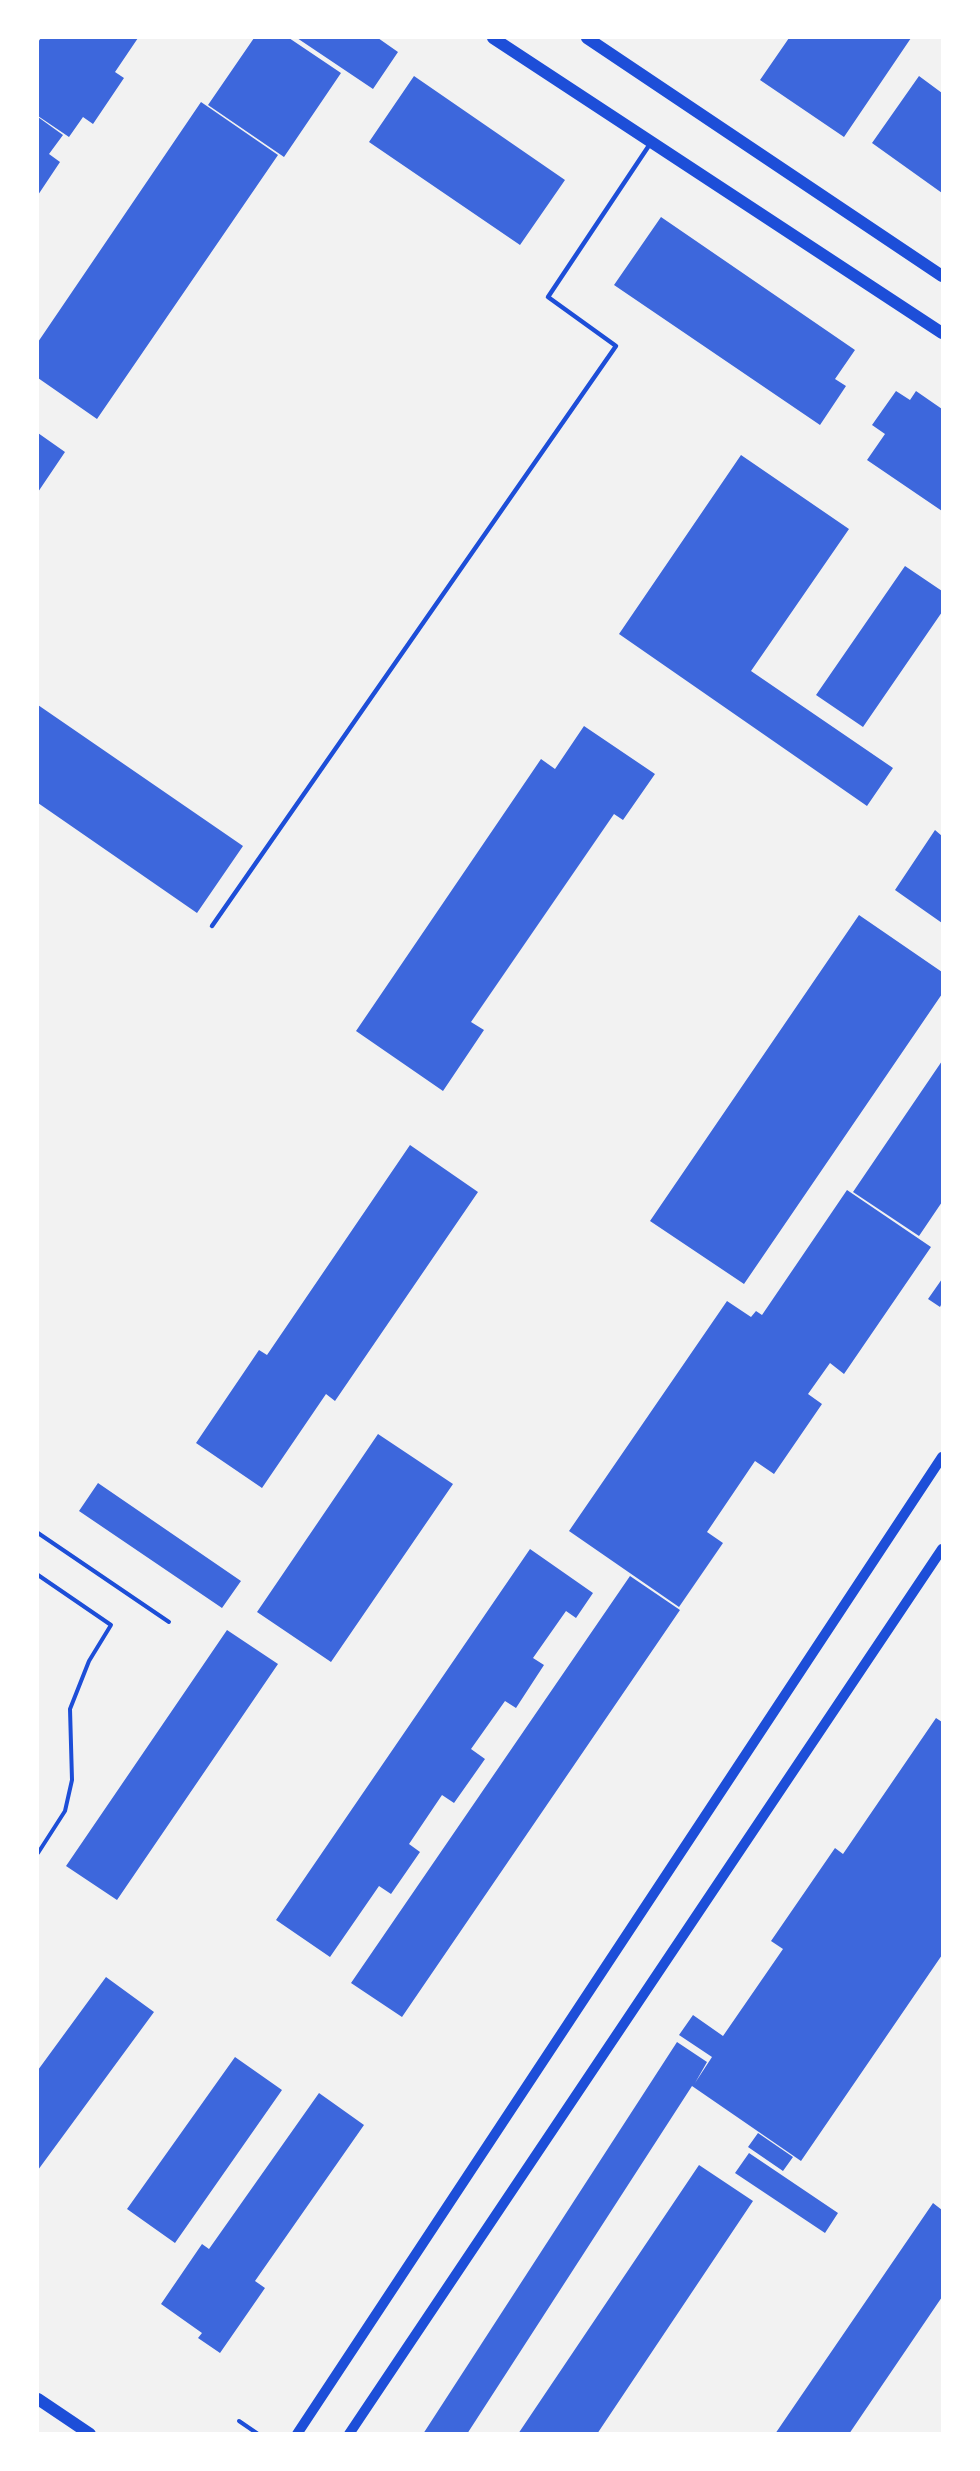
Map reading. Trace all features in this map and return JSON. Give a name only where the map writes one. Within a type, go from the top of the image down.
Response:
[{"type":"main road","points":[[493,38],[942,333]]},
{"type":"main road","points":[[587,38],[942,276]]},
{"type":"main road","points":[[38,2399],[90,2433]]},
{"type":"street","points":[[297,2433],[942,1457]]},
{"type":"street","points":[[349,2433],[942,1549]]},
{"type":"lane","points":[[212,926],[616,346],[548,297],[651,142]]},
{"type":"path","points":[[38,1533],[169,1622]]},
{"type":"path","points":[[38,1575],[111,1626],[89,1661],[70,1709],[72,1780],[65,1811],[38,1853]]},
{"type":"path","points":[[239,2421],[258,2433]]},
{"type":"building","points":[[41,38],[138,38],[115,72],[124,78],[93,124],[83,117],[69,137],[38,116],[38,42]]},
{"type":"building","points":[[254,38],[289,38],[341,73],[284,157],[208,105]]},
{"type":"building","points":[[297,38],[378,38],[398,52],[373,89]]},
{"type":"building","points":[[789,38],[911,38],[844,137],[760,80]]},
{"type":"building","points":[[414,76],[565,180],[520,245],[369,142]]},
{"type":"building","points":[[919,76],[942,93],[942,193],[872,143]]},
{"type":"building","points":[[201,102],[278,155],[97,419],[38,378],[38,342]]},
{"type":"building","points":[[38,117],[63,135],[49,154],[60,162],[38,195]]},
{"type":"building","points":[[661,217],[855,350],[835,379],[846,386],[820,425],[614,285]]},
{"type":"building","points":[[896,391],[910,400],[916,391],[942,409],[942,511],[867,460],[885,434],[872,425]]},
{"type":"building","points":[[38,433],[65,452],[38,492]]},
{"type":"building","points":[[741,455],[849,529],[751,671],[893,768],[867,806],[619,634]]},
{"type":"building","points":[[905,566],[942,591],[942,612],[863,727],[816,695]]},
{"type":"building","points":[[38,705],[243,846],[197,913],[38,803]]},
{"type":"building","points":[[584,726],[655,774],[623,820],[614,814],[471,1022],[484,1030],[443,1091],[356,1031],[541,759],[555,769]]},
{"type":"building","points":[[935,830],[942,836],[942,923],[895,890]]},
{"type":"building","points":[[859,915],[942,972],[942,994],[744,1284],[650,1221]]},
{"type":"building","points":[[942,1061],[942,1202],[919,1236],[853,1192]]},
{"type":"building","points":[[410,1145],[478,1192],[335,1401],[326,1394],[262,1488],[196,1443],[259,1350],[267,1355]]},
{"type":"building","points":[[847,1190],[931,1247],[844,1374],[830,1363],[808,1394],[822,1404],[774,1474],[755,1461],[707,1532],[723,1543],[679,1607],[569,1531],[727,1301],[751,1317],[756,1311],[762,1315]]},
{"type":"building","points":[[942,1279],[942,1303],[940,1307],[928,1299]]},
{"type":"building","points":[[378,1434],[453,1484],[331,1662],[257,1612]]},
{"type":"building","points":[[98,1483],[241,1581],[222,1608],[79,1511]]},
{"type":"building","points":[[530,1549],[593,1593],[576,1618],[566,1611],[533,1658],[544,1665],[516,1708],[505,1701],[471,1749],[485,1759],[454,1803],[442,1795],[409,1844],[420,1852],[391,1894],[379,1886],[330,1957],[276,1920]]},
{"type":"building","points":[[630,1576],[680,1610],[402,2017],[351,1983]]},
{"type":"building","points":[[227,1630],[278,1664],[117,1900],[66,1866]]},
{"type":"building","points":[[936,1718],[942,1722],[942,1955],[801,2161],[692,2086],[467,2434],[423,2434],[677,2042],[707,2062],[695,2083],[712,2057],[679,2035],[693,2015],[723,2036],[783,1949],[771,1941],[835,1848],[843,1854]]},
{"type":"building","points":[[106,1977],[154,2012],[38,2170],[38,2070]]},
{"type":"building","points":[[235,2057],[282,2090],[175,2243],[127,2209]]},
{"type":"building","points":[[319,2093],[364,2125],[255,2281],[265,2288],[220,2353],[198,2338],[202,2333],[161,2304],[202,2244],[209,2249]]},
{"type":"building","points":[[758,2133],[793,2157],[783,2171],[748,2147]]},
{"type":"building","points":[[749,2153],[838,2213],[825,2233],[735,2173]]},
{"type":"building","points":[[699,2165],[753,2201],[597,2434],[518,2434]]},
{"type":"building","points":[[933,2203],[942,2210],[942,2297],[849,2434],[775,2434]]}]
